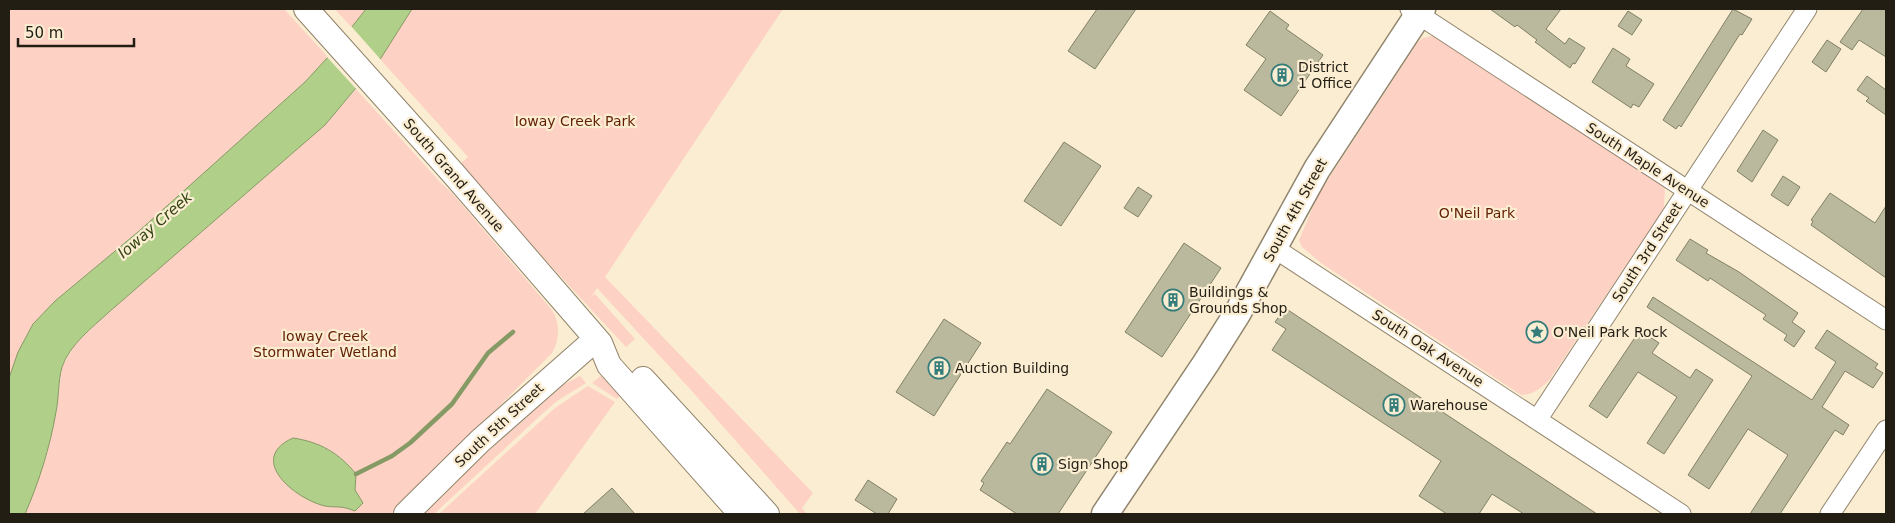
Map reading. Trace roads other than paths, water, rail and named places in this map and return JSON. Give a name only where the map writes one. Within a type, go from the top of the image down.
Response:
[{"type":"main road","name":"South 4th Street","points":[[1106,514],[1206,363],[1274,248],[1317,169],[1417,11]]},
{"type":"street","name":"South Grand Avenue","points":[[306,9],[452,172],[598,341],[609,365],[741,514]]},
{"type":"street","name":"South 3rd Street","points":[[1537,420],[1807,9]]},
{"type":"street","name":"South Maple Avenue","points":[[1417,11],[1886,320]]},
{"type":"street","name":"South Oak Avenue","points":[[1274,248],[1681,514]]},
{"type":"street","name":"South Grand Avenue","points":[[598,341],[621,355],[767,514]]},
{"type":"street","name":"South 5th Street","points":[[406,514],[494,429],[598,341]]},
{"type":"street","points":[[1830,514],[1886,430]]},
{"type":"water","name":"Ioway Creek","points":[[366,9],[412,9],[381,58],[325,125],[109,312],[70,351],[62,367],[51,438],[30,502],[25,514],[9,514],[9,378],[18,352],[33,324],[55,301],[138,232],[305,82],[328,57]]},
{"type":"water","points":[[293,438],[312,442],[336,454],[356,474],[355,490],[363,503],[355,511],[313,502],[289,487],[280,477],[275,467],[274,456],[280,447]]},
{"type":"waterway","points":[[356,474],[392,456],[410,443],[452,404],[488,353],[513,332]]},
{"type":"place","name":"District 1 Office","points":[[1282,75]]},
{"type":"place","name":"Buildings & Grounds Shop","points":[[1173,300]]},
{"type":"place","name":"O'Neil Park Rock","points":[[1537,332]]},
{"type":"place","name":"Auction Building","points":[[939,368]]},
{"type":"place","name":"Warehouse","points":[[1394,405]]},
{"type":"place","name":"Sign Shop","points":[[1042,464]]},
{"type":"park label","name":"Ioway Creek Park","points":[[575,121]]},
{"type":"park label","name":"O'Neil Park","points":[[1477,213]]},
{"type":"park label","name":"Ioway Creek Stormwater Wetland","points":[[325,344]]}]
